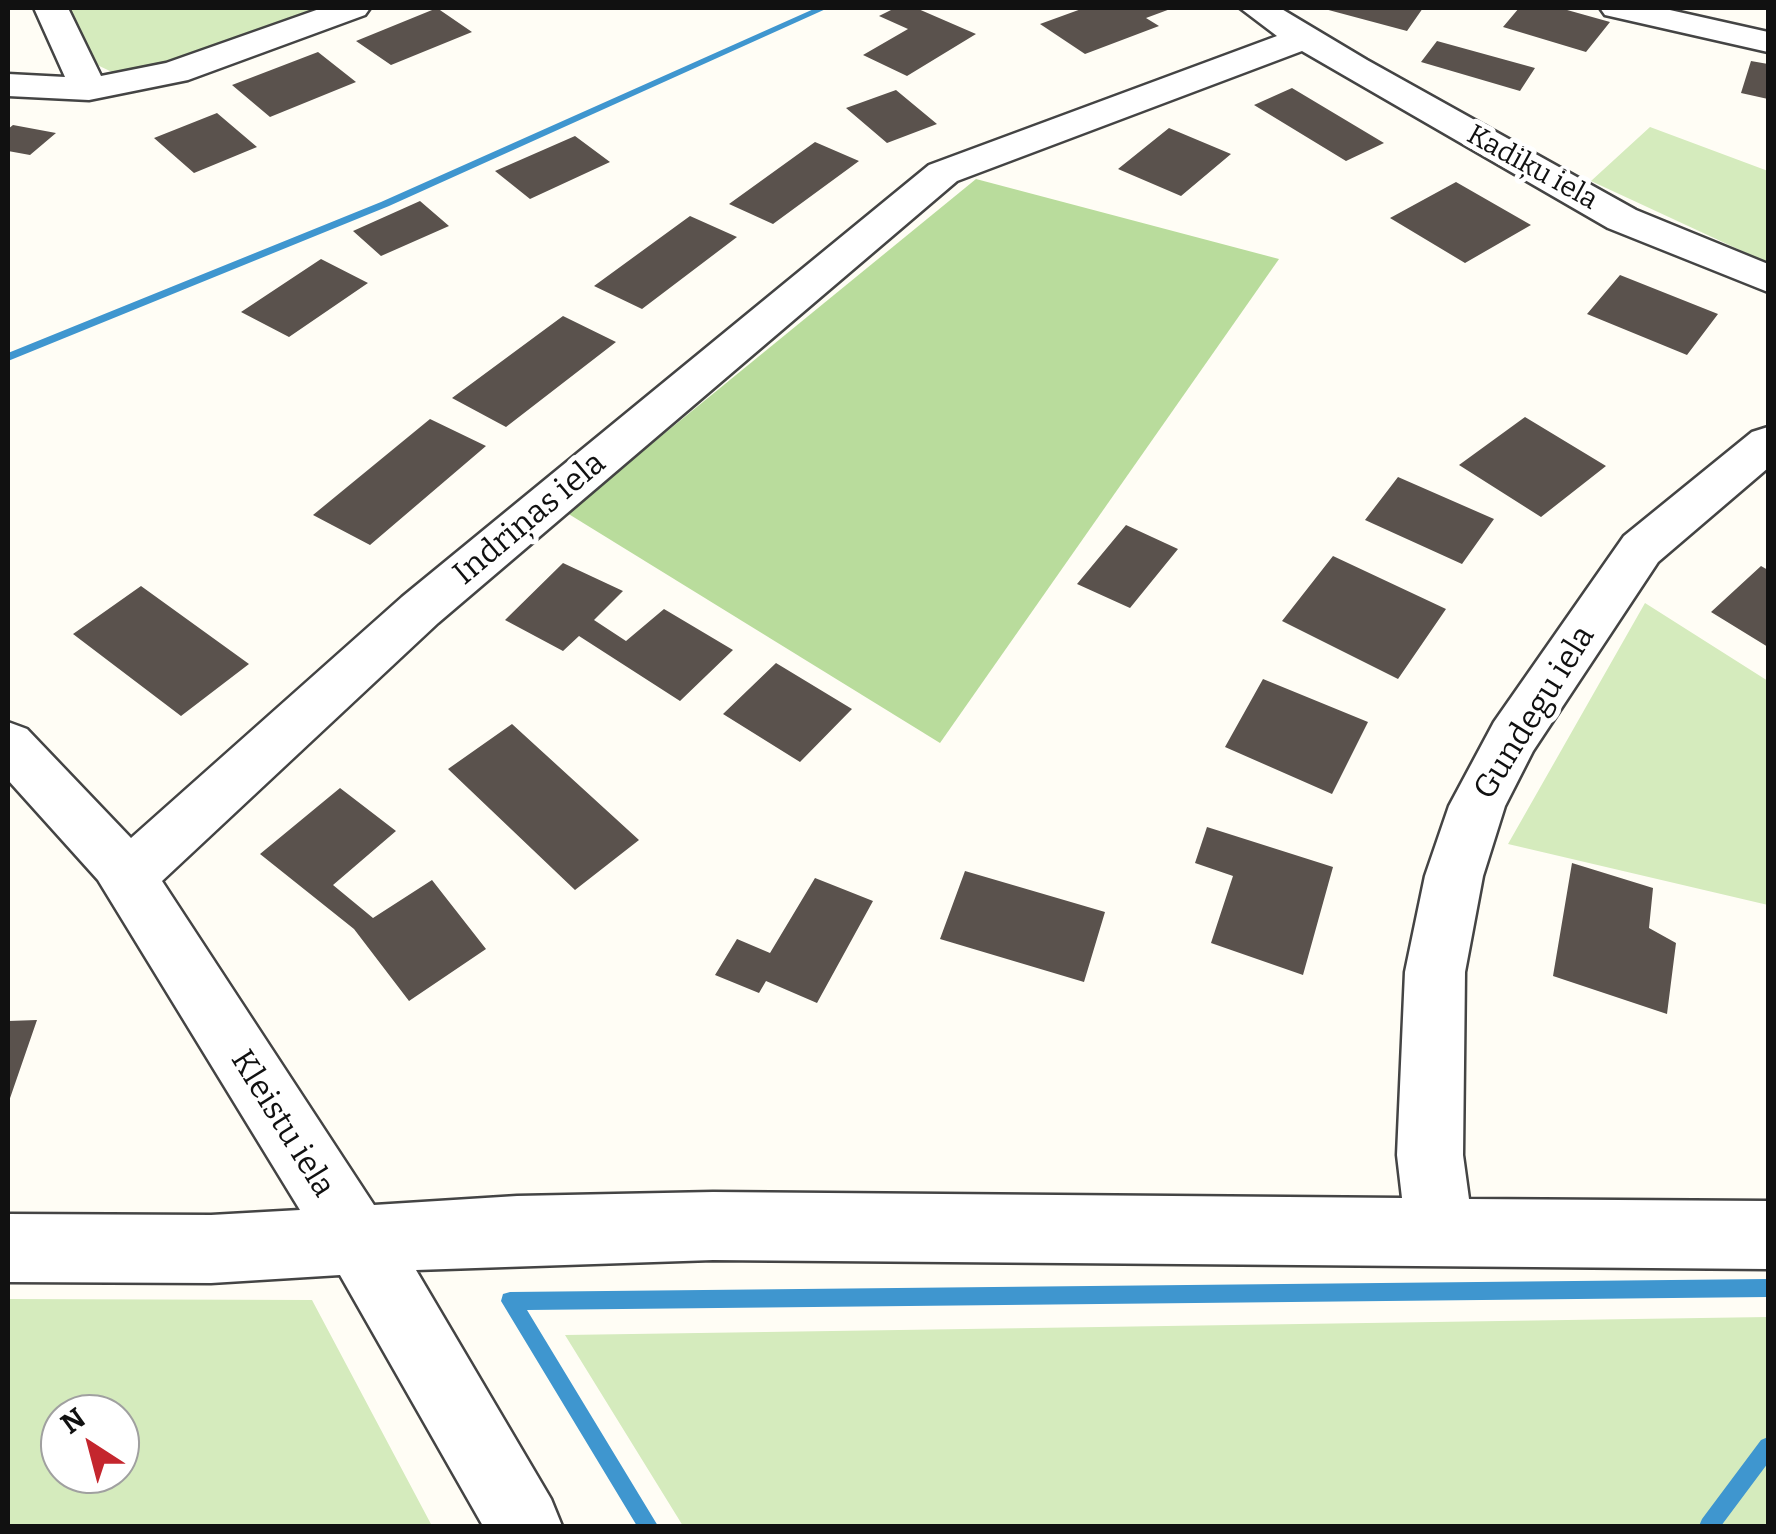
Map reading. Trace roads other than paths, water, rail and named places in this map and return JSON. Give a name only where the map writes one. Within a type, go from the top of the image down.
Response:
[{"type":"street","points":[[50,8],[89,89]]},
{"type":"street","points":[[8,84],[89,89],[175,72],[353,8]]},
{"type":"street","name":"Kadiķu iela","points":[[1258,8],[1354,68],[1622,218],[1768,279]]},
{"type":"street","points":[[1617,8],[1768,42]]},
{"type":"street","name":"Indriņas iela","points":[[127,877],[420,610],[943,173],[1306,37]]},
{"type":"street","name":"Gundegu iela","points":[[1440,1231],[1430,1155],[1435,972],[1454,876],[1477,806],[1513,736],[1641,549],[1768,443]]},
{"type":"street","name":"Kleistu iela","points":[[8,744],[118,863],[397,1303],[524,1526]]},
{"type":"street","points":[[8,1248],[210,1248],[713,1226],[1768,1234]]},
{"type":"waterway","points":[[8,357],[385,204],[823,8]]},
{"type":"waterway","points":[[648,1526],[510,1301],[1768,1288]]},
{"type":"waterway","points":[[1709,1526],[1768,1447]]}]
